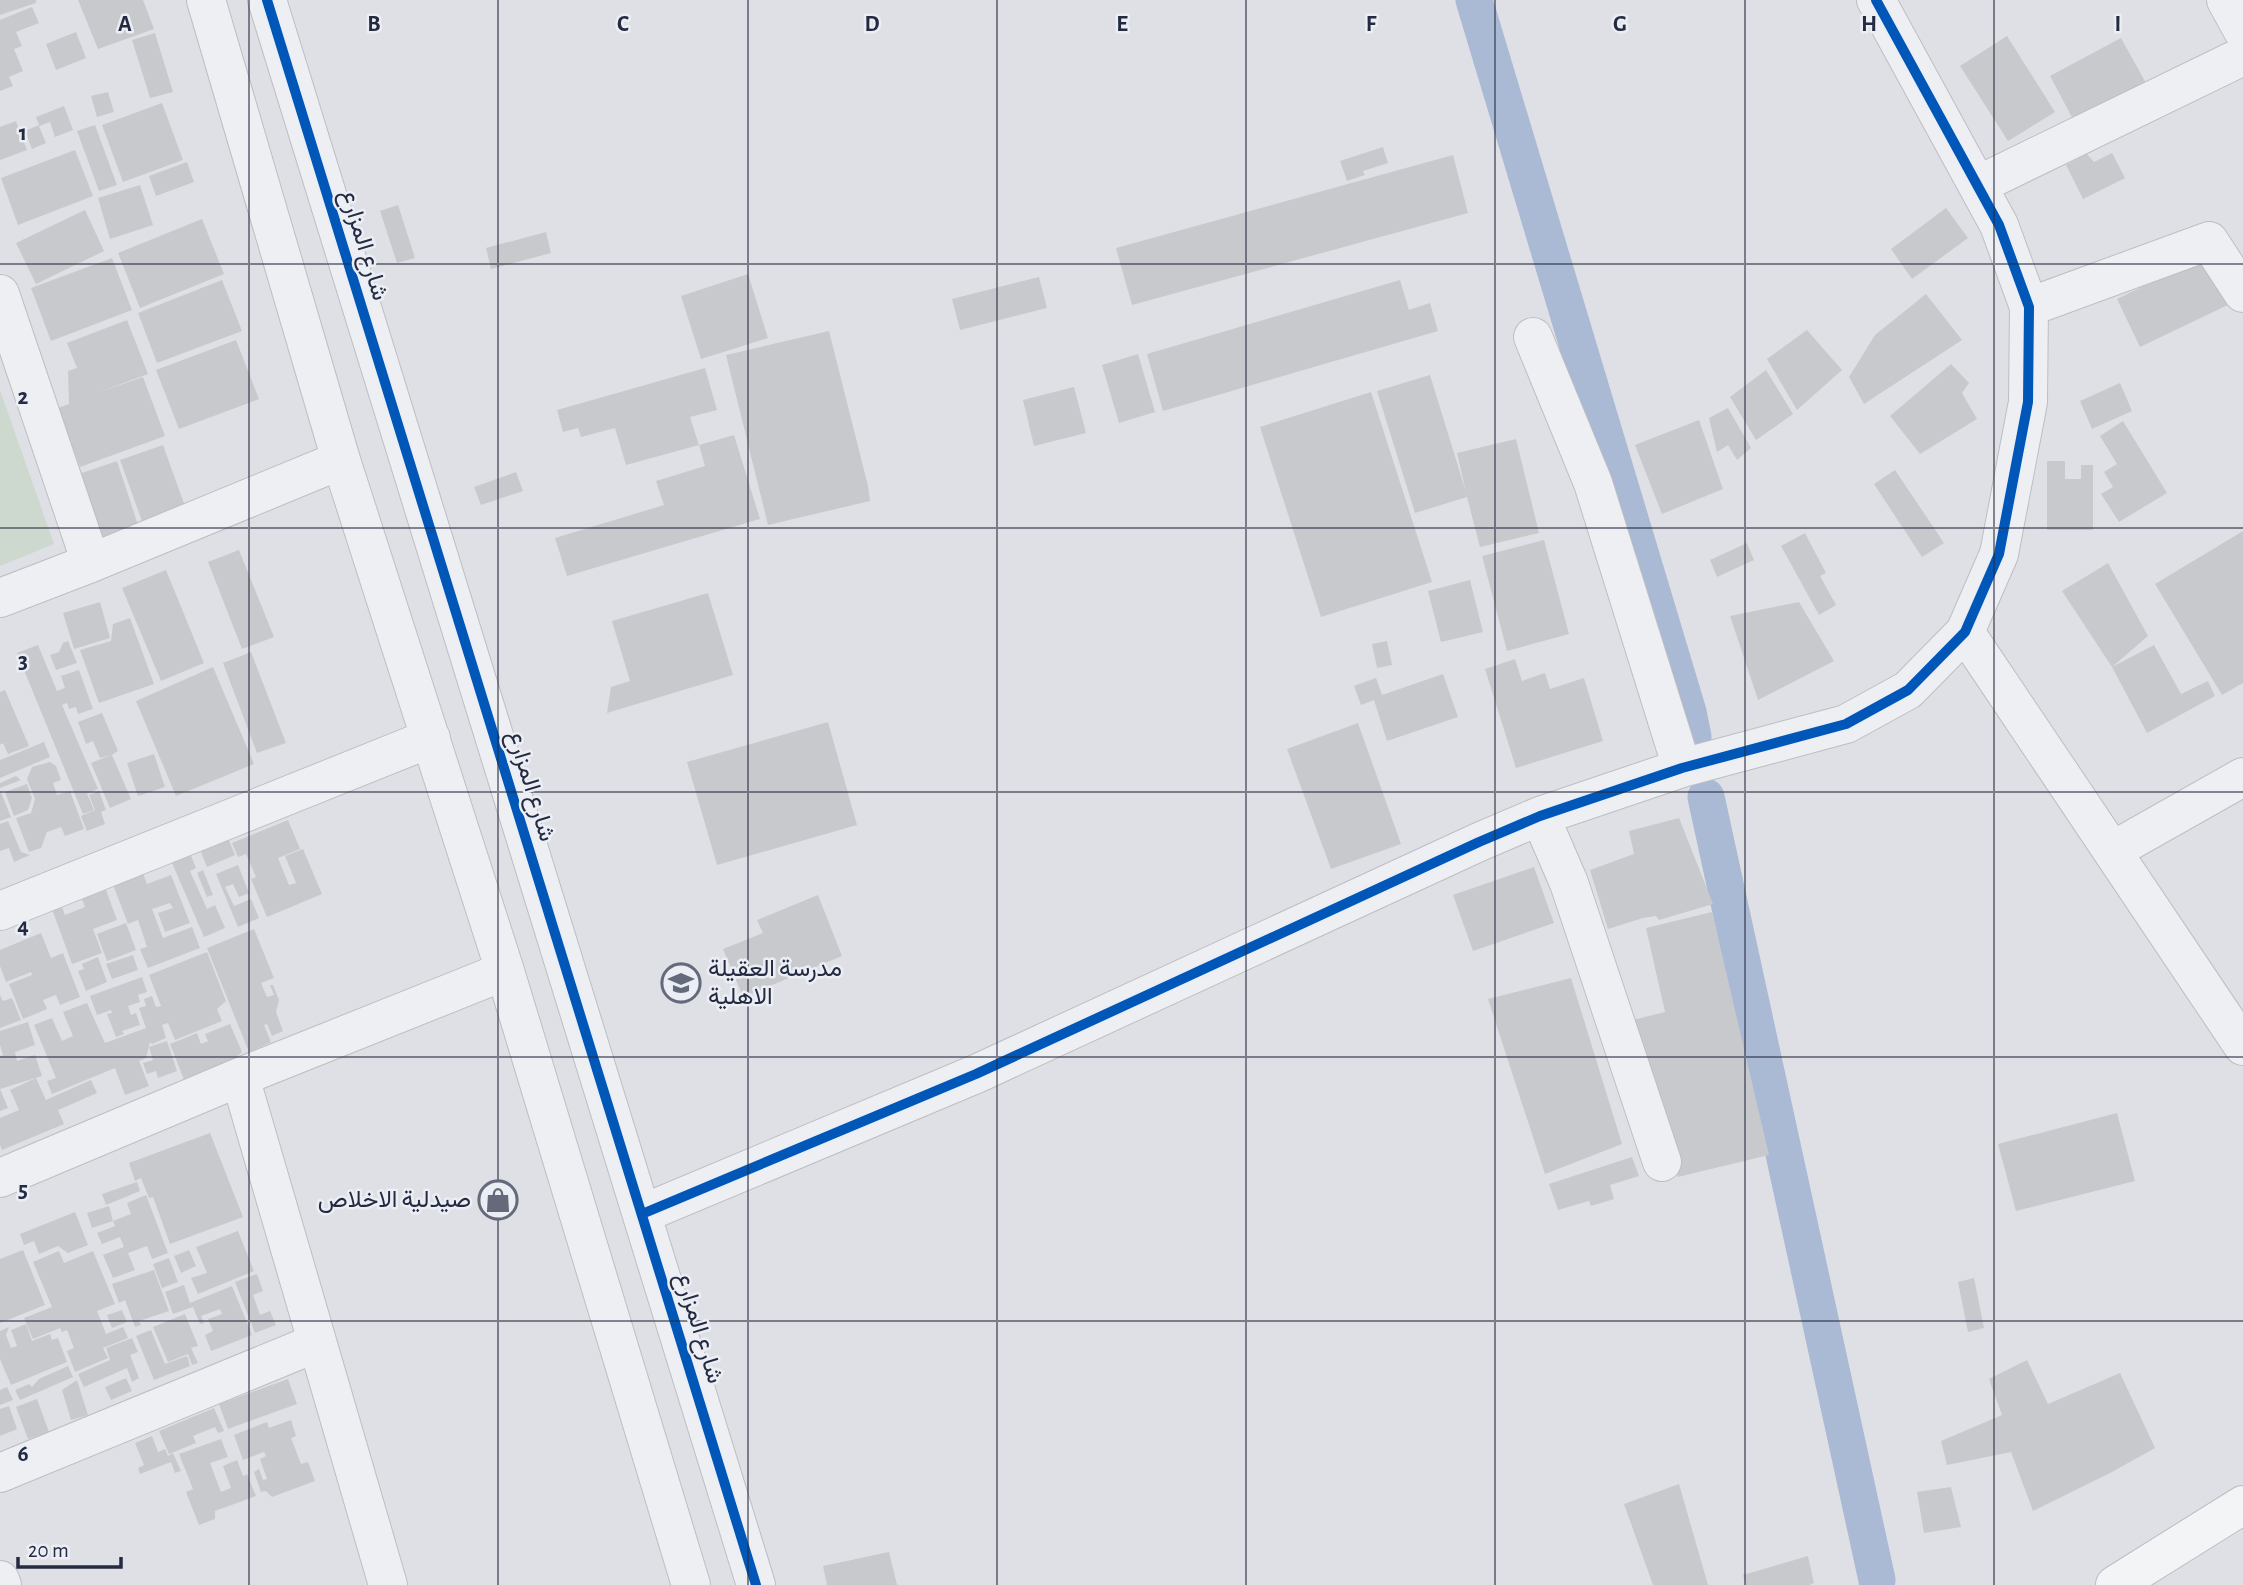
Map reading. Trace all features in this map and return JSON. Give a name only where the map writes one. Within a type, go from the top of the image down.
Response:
[{"type":"main road","points":[[2115,1585],[2243,1505]]},
{"type":"street","points":[[206,0],[341,460],[505,971],[691,1585]]},
{"type":"street","name":"شارع المزارع","points":[[267,0],[756,1585]]},
{"type":"street","points":[[642,1214],[976,1074],[1540,816],[1682,768],[1846,724],[1908,690],[1965,632],[1999,554],[2028,402],[2029,307],[1999,225],[1876,0]]},
{"type":"street","points":[[2226,0],[2243,31]]},
{"type":"street","points":[[1978,185],[2243,56]]},
{"type":"street","points":[[2029,307],[2209,241],[2243,293]]},
{"type":"street","points":[[0,293],[7,335],[91,563]]},
{"type":"street","points":[[1533,337],[1592,482],[1682,768]]},
{"type":"street","points":[[0,598],[341,460]]},
{"type":"street","points":[[365,533],[379,540],[394,541],[408,534],[419,523],[423,508]]},
{"type":"street","points":[[396,629],[401,615],[412,605],[426,600],[441,600],[454,607]]},
{"type":"street","points":[[1965,632],[2243,1045]]},
{"type":"street","points":[[0,911],[431,738]]},
{"type":"street","points":[[2112,851],[2243,776]]},
{"type":"street","points":[[1540,816],[1569,883],[1662,1162]]},
{"type":"street","points":[[0,1178],[240,1077],[505,971]]},
{"type":"street","points":[[240,1077],[388,1585]]},
{"type":"street","points":[[0,1472],[316,1343]]},
{"type":"street","points":[[0,1580],[2,1585]]},
{"type":"shaded area","points":[[0,390],[54,544],[0,566]]},
{"type":"building","points":[[0,0],[36,0],[36,3],[0,15]]},
{"type":"building","points":[[78,0],[143,0],[154,29],[98,49]]},
{"type":"building","points":[[32,7],[39,23],[16,32],[22,46],[14,49],[23,71],[9,77],[13,86],[0,91],[0,20]]},
{"type":"building","points":[[76,32],[86,58],[56,70],[46,44]]},
{"type":"building","points":[[155,33],[173,92],[150,98],[132,40]]},
{"type":"building","points":[[2007,36],[2055,112],[2008,141],[1960,66]]},
{"type":"building","points":[[2121,38],[2147,85],[2075,123],[2050,76]]},
{"type":"building","points":[[108,92],[114,112],[97,117],[91,96]]},
{"type":"building","points":[[162,103],[183,160],[123,182],[102,125]]},
{"type":"building","points":[[64,106],[73,130],[55,137],[50,122],[39,126],[46,143],[32,149],[25,131],[39,125],[36,117]]},
{"type":"building","points":[[16,121],[27,150],[0,160],[0,127]]},
{"type":"building","points":[[95,125],[117,185],[99,191],[77,131]]},
{"type":"building","points":[[1383,147],[1388,163],[1363,171],[1365,175],[1347,181],[1340,161]]},
{"type":"building","points":[[75,150],[93,196],[18,225],[1,178]]},
{"type":"building","points":[[2112,153],[2125,178],[2083,199],[2066,165],[2087,154],[2094,162]]},
{"type":"building","points":[[1453,155],[1468,213],[1132,305],[1116,248]]},
{"type":"building","points":[[187,162],[194,182],[156,196],[149,176]]},
{"type":"building","points":[[140,185],[153,225],[110,239],[98,198]]},
{"type":"building","points":[[398,205],[415,258],[397,263],[380,211]]},
{"type":"building","points":[[1946,208],[1968,238],[1912,279],[1891,249]]},
{"type":"building","points":[[85,210],[104,251],[36,284],[16,243]]},
{"type":"building","points":[[202,219],[224,274],[140,308],[118,253]]},
{"type":"building","points":[[546,232],[551,253],[491,269],[486,248]]},
{"type":"building","points":[[2208,255],[2232,303],[2140,347],[2117,299]]},
{"type":"building","points":[[112,258],[132,310],[51,341],[31,288]]},
{"type":"building","points":[[748,274],[768,338],[701,359],[681,296]]},
{"type":"building","points":[[1039,277],[1047,308],[960,330],[952,299]]},
{"type":"building","points":[[222,280],[242,331],[157,363],[138,313]]},
{"type":"building","points":[[1400,280],[1409,310],[1430,303],[1438,331],[1163,411],[1147,354]]},
{"type":"building","points":[[1926,294],[1962,340],[1864,404],[1849,377],[1875,335]]},
{"type":"building","points":[[127,320],[148,374],[97,393],[143,377],[165,436],[80,467],[58,408],[69,404],[68,371],[77,368],[67,343]]},
{"type":"building","points":[[1807,330],[1842,370],[1797,410],[1767,359]]},
{"type":"building","points":[[829,331],[870,501],[768,525],[726,355]]},
{"type":"building","points":[[236,340],[259,399],[179,429],[156,370]]},
{"type":"building","points":[[1138,354],[1155,412],[1119,423],[1102,365]]},
{"type":"building","points":[[1951,364],[1969,383],[1962,393],[1977,419],[1920,454],[1890,416]]},
{"type":"building","points":[[705,368],[717,410],[690,417],[699,445],[626,465],[615,428],[581,437],[578,428],[563,432],[557,410]]},
{"type":"building","points":[[1766,370],[1793,414],[1756,440],[1730,397]]},
{"type":"building","points":[[1430,375],[1466,492],[1457,453],[1516,439],[1539,533],[1480,547],[1467,497],[1415,513],[1377,391]]},
{"type":"building","points":[[2120,383],[2132,411],[2092,429],[2080,401]]},
{"type":"building","points":[[1074,387],[1086,433],[1034,446],[1023,400]]},
{"type":"building","points":[[1371,392],[1432,582],[1321,617],[1260,427]]},
{"type":"building","points":[[1728,408],[1751,448],[1737,460],[1728,445],[1717,452],[1709,418]]},
{"type":"building","points":[[1699,420],[1723,489],[1662,514],[1635,445]]},
{"type":"building","points":[[2123,421],[2167,493],[2119,522],[2101,494],[2113,487],[2104,472],[2117,464],[2100,436]]},
{"type":"building","points":[[734,435],[760,519],[567,576],[555,538],[664,505],[656,481],[705,466],[699,445]]},
{"type":"building","points":[[163,445],[186,509],[143,524],[120,460]]},
{"type":"building","points":[[117,461],[138,525],[92,541],[70,477]]},
{"type":"building","points":[[2047,461],[2065,461],[2065,479],[2081,479],[2081,465],[2093,465],[2093,530],[2047,530]]},
{"type":"building","points":[[1895,470],[1944,543],[1922,557],[1874,484]]},
{"type":"building","points":[[516,472],[523,491],[481,505],[474,487]]},
{"type":"building","points":[[2243,531],[2243,683],[2222,695],[2155,584]]},
{"type":"building","points":[[1805,533],[1826,573],[1820,576],[1836,605],[1819,615],[1781,546]]},
{"type":"building","points":[[1544,540],[1569,634],[1507,651],[1482,556]]},
{"type":"building","points":[[1747,543],[1754,560],[1717,577],[1710,560]]},
{"type":"building","points":[[239,550],[274,637],[242,649],[208,562]]},
{"type":"building","points":[[2108,563],[2148,636],[2112,667],[2062,591]]},
{"type":"building","points":[[166,570],[204,663],[161,681],[122,588]]},
{"type":"building","points":[[1470,580],[1483,632],[1441,642],[1428,591]]},
{"type":"building","points":[[708,593],[733,675],[607,713],[611,687],[630,681],[612,621]]},
{"type":"building","points":[[100,602],[110,638],[74,649],[63,613]]},
{"type":"building","points":[[1799,602],[1834,661],[1758,700],[1730,616]]},
{"type":"building","points":[[130,618],[154,684],[99,703],[80,650],[111,641],[113,624]]},
{"type":"building","points":[[68,641],[77,663],[56,670],[50,655],[59,652],[63,643]]},
{"type":"building","points":[[1387,641],[1392,665],[1377,668],[1372,644]]},
{"type":"building","points":[[38,645],[57,691],[65,688],[61,676],[79,670],[93,709],[78,714],[76,707],[69,709],[67,703],[62,705],[98,789],[87,794],[94,810],[83,814],[17,653]]},
{"type":"building","points":[[2154,645],[2181,694],[2208,681],[2215,696],[2147,733],[2112,667]]},
{"type":"building","points":[[251,652],[286,743],[257,753],[223,663]]},
{"type":"building","points":[[1515,659],[1522,681],[1545,673],[1550,689],[1584,678],[1603,741],[1516,768],[1485,669]]},
{"type":"building","points":[[213,667],[254,764],[176,796],[136,701]]},
{"type":"building","points":[[1443,674],[1458,717],[1387,741],[1374,700],[1361,705],[1354,686],[1376,678],[1382,695]]},
{"type":"building","points":[[5,690],[29,746],[8,754],[3,743],[0,745],[0,692]]},
{"type":"building","points":[[102,713],[118,751],[112,755],[131,799],[110,808],[91,763],[111,755],[100,758],[93,741],[86,744],[78,722]]},
{"type":"building","points":[[828,722],[857,825],[717,865],[687,762]]},
{"type":"building","points":[[1358,723],[1401,844],[1331,869],[1287,749]]},
{"type":"building","points":[[44,742],[50,757],[0,778],[0,760]]},
{"type":"building","points":[[154,754],[165,787],[138,796],[127,763]]},
{"type":"building","points":[[50,762],[56,766],[61,780],[53,783],[57,795],[70,791],[84,829],[65,836],[61,827],[47,832],[41,848],[29,852],[16,818],[31,813],[35,799],[27,779],[32,767]]},
{"type":"building","points":[[16,776],[21,780],[0,788],[0,783]]},
{"type":"building","points":[[27,784],[32,798],[28,810],[14,816],[5,792]]},
{"type":"building","points":[[0,790],[11,817],[0,821]]},
{"type":"building","points":[[99,791],[106,810],[101,812],[105,824],[87,831],[81,816],[95,810],[89,795]]},
{"type":"building","points":[[1679,818],[1713,904],[1659,920],[1656,916],[1643,918],[1608,929],[1590,870],[1634,854],[1629,831]]},
{"type":"building","points":[[288,820],[300,849],[278,858],[289,885],[296,883],[285,856],[303,849],[322,894],[267,917],[251,879],[256,877],[246,854],[238,857],[232,843]]},
{"type":"building","points":[[8,821],[21,852],[30,855],[14,862],[9,848],[0,851],[0,824]]},
{"type":"building","points":[[223,826],[235,855],[207,867],[195,837]]},
{"type":"building","points":[[188,848],[196,868],[190,871],[207,909],[215,905],[225,928],[204,937],[169,856]]},
{"type":"building","points":[[238,865],[249,893],[239,897],[233,884],[225,887],[234,906],[251,899],[259,918],[238,927],[216,874]]},
{"type":"building","points":[[1534,867],[1554,923],[1473,951],[1453,895]]},
{"type":"building","points":[[203,870],[213,895],[207,897],[197,873]]},
{"type":"building","points":[[142,871],[147,884],[171,875],[190,923],[165,932],[158,913],[173,908],[170,903],[152,909],[163,938],[192,927],[200,948],[148,968],[140,949],[147,947],[138,920],[128,924],[112,882]]},
{"type":"building","points":[[106,890],[117,920],[93,929],[102,953],[72,964],[48,898],[60,902],[65,915],[85,907],[82,899]]},
{"type":"building","points":[[818,895],[842,956],[743,997],[723,949],[763,933],[757,920]]},
{"type":"building","points":[[1712,912],[1769,1155],[1678,1177],[1663,1113],[1633,1020],[1665,1012],[1646,928]]},
{"type":"building","points":[[126,923],[136,950],[107,961],[97,934]]},
{"type":"building","points":[[254,929],[274,978],[261,983],[267,997],[274,995],[270,985],[273,985],[279,1000],[276,1012],[283,1031],[272,1036],[267,1024],[264,1025],[271,1042],[249,1052],[207,948]]},
{"type":"building","points":[[41,933],[51,958],[63,953],[80,997],[60,1005],[56,995],[43,1000],[47,1009],[23,1019],[9,984],[32,975],[31,972],[6,982],[0,966],[0,950]]},
{"type":"building","points":[[207,952],[226,1001],[217,1009],[222,1021],[175,1040],[168,1023],[162,1025],[166,1038],[152,1044],[150,1042],[146,1058],[139,1061],[149,1086],[125,1095],[115,1068],[52,1094],[47,1081],[56,1078],[34,1025],[52,1018],[62,1041],[73,1036],[63,1012],[87,1003],[105,1043],[146,1028],[139,1008],[146,1006],[144,999],[152,996],[156,1007],[161,1006],[149,975]]},
{"type":"building","points":[[133,955],[138,970],[112,979],[106,964]]},
{"type":"building","points":[[98,957],[107,982],[86,991],[78,971],[84,969],[82,964]]},
{"type":"building","points":[[142,977],[147,992],[138,995],[140,1002],[128,1006],[131,1015],[136,1013],[140,1025],[122,1031],[124,1034],[116,1037],[107,1014],[112,1013],[111,1010],[97,1015],[90,996]]},
{"type":"building","points":[[1571,978],[1622,1144],[1545,1174],[1488,999]]},
{"type":"building","points":[[0,995],[3,1001],[12,998],[21,1020],[0,1028]]},
{"type":"building","points":[[28,1022],[35,1045],[15,1052],[17,1061],[35,1055],[42,1076],[0,1089],[0,1056],[3,1055],[0,1031]]},
{"type":"building","points":[[230,1024],[242,1052],[228,1064],[185,1082],[170,1044],[197,1033],[201,1044],[208,1041],[205,1034]]},
{"type":"building","points":[[167,1041],[177,1071],[158,1078],[156,1071],[147,1074],[143,1063],[153,1060],[149,1047]]},
{"type":"building","points":[[36,1078],[46,1100],[91,1080],[97,1093],[58,1110],[64,1124],[2,1150],[0,1118],[19,1110],[10,1090]]},
{"type":"building","points":[[0,1089],[8,1108],[0,1111]]},
{"type":"building","points":[[2117,1113],[2135,1181],[2016,1211],[1998,1144]]},
{"type":"building","points":[[210,1133],[243,1217],[170,1244],[153,1197],[149,1198],[141,1178],[135,1181],[129,1163]]},
{"type":"building","points":[[1632,1157],[1639,1176],[1610,1185],[1614,1199],[1591,1206],[1589,1201],[1558,1210],[1549,1184]]},
{"type":"building","points":[[137,1182],[140,1191],[106,1205],[102,1194]]},
{"type":"building","points":[[146,1195],[168,1253],[152,1259],[147,1246],[128,1253],[135,1270],[113,1278],[103,1255],[124,1247],[120,1237],[102,1244],[97,1233],[115,1226],[113,1221],[131,1214],[127,1203]]},
{"type":"building","points":[[109,1206],[113,1221],[92,1228],[87,1213]]},
{"type":"building","points":[[75,1212],[88,1245],[68,1253],[58,1246],[39,1254],[34,1241],[24,1245],[20,1234]]},
{"type":"building","points":[[238,1231],[254,1271],[198,1294],[191,1278],[207,1273],[196,1247]]},
{"type":"building","points":[[23,1250],[45,1305],[0,1323],[0,1259]]},
{"type":"building","points":[[189,1250],[196,1266],[181,1273],[174,1256]]},
{"type":"building","points":[[59,1251],[64,1263],[93,1251],[115,1304],[97,1311],[106,1334],[123,1327],[128,1338],[103,1348],[108,1358],[75,1372],[67,1351],[74,1348],[67,1330],[62,1332],[60,1328],[33,1339],[24,1318],[52,1307],[33,1262]]},
{"type":"building","points":[[169,1258],[178,1282],[162,1288],[153,1264]]},
{"type":"building","points":[[154,1270],[169,1311],[139,1321],[141,1325],[135,1327],[125,1300],[119,1303],[112,1284]]},
{"type":"building","points":[[257,1274],[263,1291],[253,1295],[260,1315],[270,1311],[276,1325],[255,1333],[235,1282]]},
{"type":"building","points":[[1974,1278],[1984,1328],[1968,1332],[1958,1282]]},
{"type":"building","points":[[184,1285],[190,1303],[232,1286],[252,1335],[211,1351],[205,1335],[213,1331],[208,1319],[222,1314],[220,1309],[201,1316],[204,1323],[200,1324],[193,1307],[173,1314],[165,1292]]},
{"type":"building","points":[[122,1310],[127,1322],[112,1328],[107,1315]]},
{"type":"building","points":[[185,1314],[198,1346],[191,1348],[198,1363],[192,1365],[188,1354],[168,1362],[153,1327]]},
{"type":"building","points":[[26,1324],[32,1341],[50,1334],[52,1340],[58,1338],[67,1362],[11,1385],[0,1359],[0,1331],[9,1327],[6,1335],[11,1348],[17,1346],[11,1330]]},
{"type":"building","points":[[151,1330],[165,1364],[187,1356],[190,1366],[154,1380],[136,1336]]},
{"type":"building","points":[[132,1338],[138,1352],[130,1355],[139,1378],[132,1382],[127,1368],[84,1387],[78,1374],[110,1360],[106,1348]]},
{"type":"building","points":[[2027,1360],[2048,1404],[2120,1373],[2155,1448],[2033,1511],[2011,1452],[1947,1465],[1941,1441],[2002,1415],[1989,1379]]},
{"type":"building","points":[[68,1366],[73,1377],[20,1400],[15,1390],[29,1384],[32,1387],[39,1379]]},
{"type":"building","points":[[126,1378],[132,1391],[111,1400],[105,1387]]},
{"type":"building","points":[[288,1379],[297,1404],[228,1429],[219,1404]]},
{"type":"building","points":[[77,1380],[88,1415],[71,1420],[62,1390]]},
{"type":"building","points":[[7,1387],[13,1400],[0,1405],[0,1390]]},
{"type":"building","points":[[37,1399],[49,1432],[28,1439],[16,1407]]},
{"type":"building","points":[[9,1406],[17,1429],[0,1436],[0,1409]]},
{"type":"building","points":[[214,1408],[224,1431],[218,1433],[215,1427],[193,1436],[196,1443],[169,1454],[159,1431]]},
{"type":"building","points":[[291,1420],[296,1436],[291,1438],[301,1464],[308,1462],[315,1481],[272,1497],[266,1491],[261,1492],[254,1472],[259,1469],[263,1480],[267,1479],[260,1459],[266,1456],[264,1452],[243,1460],[234,1435],[267,1422],[269,1428]]},
{"type":"building","points":[[152,1436],[158,1452],[165,1449],[168,1456],[173,1453],[181,1471],[175,1473],[171,1462],[140,1474],[138,1468],[144,1465],[135,1443]]},
{"type":"building","points":[[221,1439],[228,1457],[210,1463],[221,1492],[231,1488],[223,1466],[237,1460],[243,1476],[247,1474],[256,1496],[215,1511],[215,1519],[199,1525],[186,1492],[193,1489],[179,1454]]},
{"type":"building","points":[[1679,1484],[1708,1585],[1653,1585],[1624,1504]]},
{"type":"building","points":[[1951,1487],[1961,1527],[1924,1533],[1917,1492]]},
{"type":"building","points":[[889,1552],[897,1585],[827,1585],[823,1566]]},
{"type":"building","points":[[1808,1556],[1814,1583],[1746,1585],[1743,1575]]},
{"type":"waterway","points":[[1474,0],[1688,712],[1693,737]]},
{"type":"waterway","points":[[1706,797],[1877,1580]]},
{"type":"cycle path","points":[[267,0],[756,1585]]},
{"type":"cycle path","points":[[642,1214],[976,1074],[1540,816],[1682,768],[1846,724],[1908,690],[1965,632],[1999,554],[2028,402],[2029,307],[1999,225],[1876,0]]},
{"type":"place","name":"مدرسة العقيلة الاهلية","points":[[681,983]]},
{"type":"place","name":"صيدلية الاخلاص","points":[[498,1200]]}]
